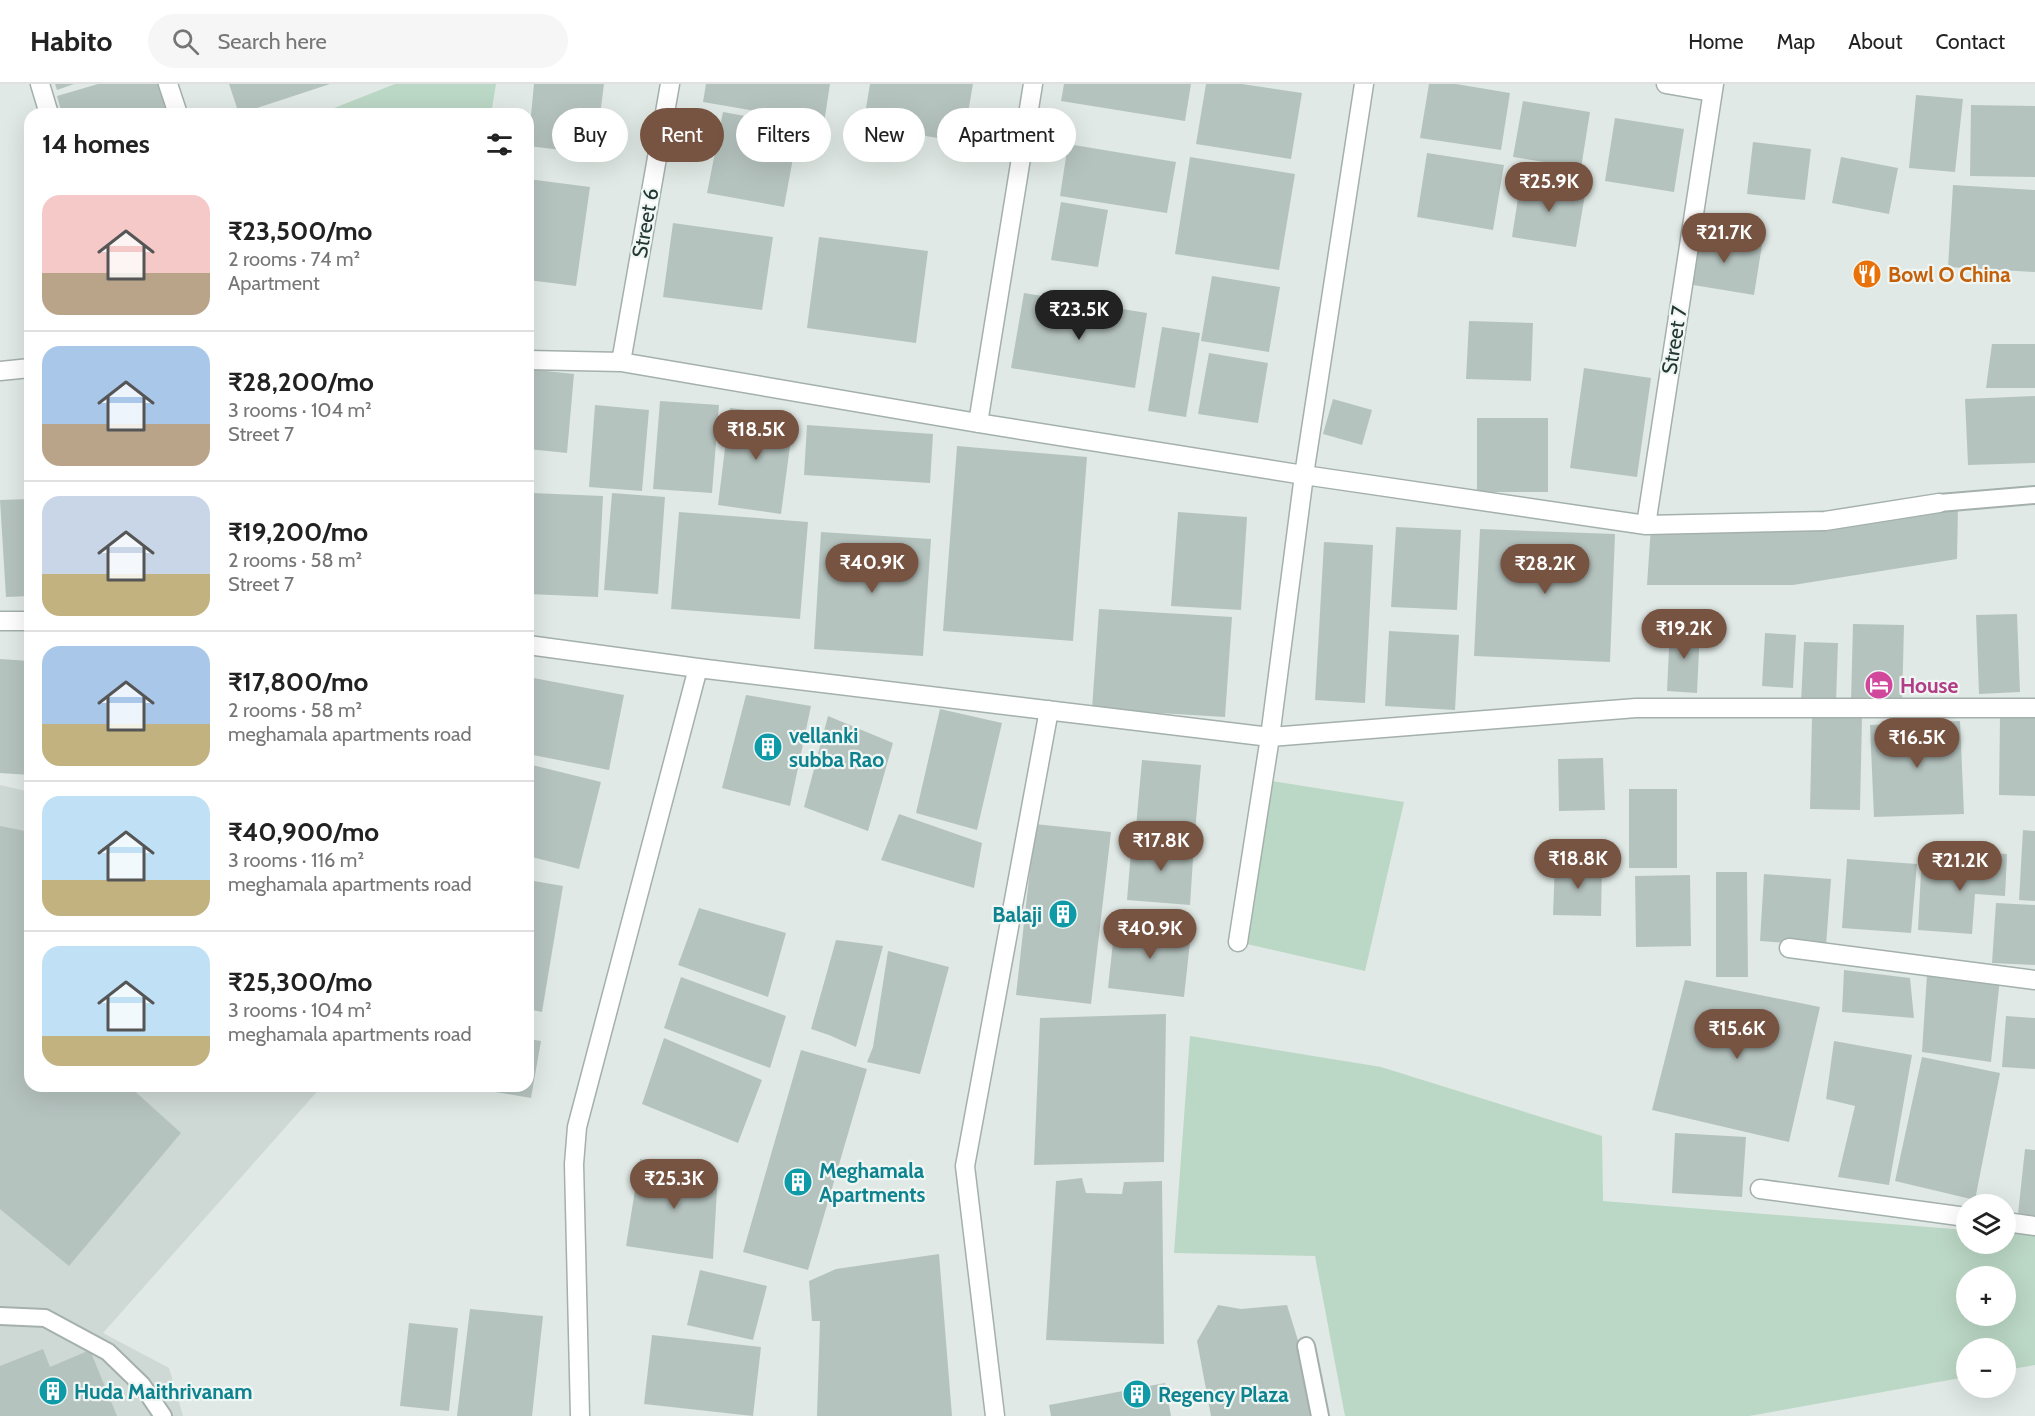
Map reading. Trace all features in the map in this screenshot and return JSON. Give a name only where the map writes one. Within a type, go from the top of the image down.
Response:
[{"type":"street","points":[[40,84],[47,108]]},
{"type":"street","points":[[168,84],[175,108]]},
{"type":"street","name":"Street 6","points":[[621,362],[670,84]]},
{"type":"street","points":[[978,423],[1033,84]]},
{"type":"street","points":[[1238,942],[1270,737],[1304,475],[1364,84]]},
{"type":"street","points":[[1666,84],[1713,88]]},
{"type":"street","name":"Street 7","points":[[1646,525],[1713,88]]},
{"type":"street","points":[[534,360],[621,362],[978,423],[1304,475],[1646,525],[1825,521],[1939,503]]},
{"type":"street","points":[[0,371],[24,369]]},
{"type":"street","points":[[0,621],[24,621]]},
{"type":"street","points":[[534,646],[698,668],[1270,737],[1636,708],[2035,708]]},
{"type":"street","points":[[580,1416],[574,1164],[577,1127],[698,668]]},
{"type":"street","points":[[994,1416],[965,1166],[1049,710]]},
{"type":"street","points":[[1789,948],[2035,980]]},
{"type":"street","points":[[1760,1189],[1956,1216]]},
{"type":"street","points":[[2016,1223],[2035,1226]]},
{"type":"lane","points":[[1939,503],[2035,495]]},
{"type":"lane","points":[[0,1316],[45,1318],[108,1352],[142,1384],[163,1416]]},
{"type":"lane","points":[[1306,1346],[1320,1416]]},
{"type":"shaded area","points":[[0,785],[24,791],[24,1092],[317,1092],[103,1333],[169,1368],[183,1416],[0,1416]]},
{"type":"green space","points":[[395,84],[496,84],[492,108],[334,108]]},
{"type":"green space","points":[[1265,780],[1404,802],[1365,971],[1238,942]]},
{"type":"green space","points":[[1190,1036],[1381,1067],[1602,1136],[1603,1201],[1956,1229],[1956,1254],[2016,1254],[2016,1234],[2035,1235],[2035,1365],[2016,1368],[2016,1338],[1956,1338],[1956,1379],[1749,1416],[1345,1416],[1315,1256],[1174,1253]]},
{"type":"building","points":[[55,84],[74,84],[57,90]]},
{"type":"building","points":[[98,84],[159,84],[166,108],[60,108],[57,96]]},
{"type":"building","points":[[229,84],[330,84],[257,108],[237,108]]},
{"type":"building","points":[[534,84],[604,84],[601,108],[552,108],[552,149],[534,147],[534,108],[532,108]]},
{"type":"building","points":[[706,84],[830,84],[826,108],[738,108],[703,102]]},
{"type":"building","points":[[870,84],[973,84],[969,108],[937,108],[937,138],[925,136],[925,108],[866,108]]},
{"type":"building","points":[[1064,84],[1191,84],[1185,121],[1061,101]]},
{"type":"building","points":[[1206,84],[1242,84],[1302,93],[1291,159],[1196,144]]},
{"type":"building","points":[[1429,84],[1456,84],[1510,93],[1501,150],[1420,138]]},
{"type":"building","points":[[1916,95],[1963,99],[1955,172],[1909,168]]},
{"type":"building","points":[[1523,101],[1590,112],[1581,168],[1513,157]]},
{"type":"building","points":[[1971,105],[2035,106],[2035,177],[1970,176]]},
{"type":"building","points":[[724,112],[736,114],[736,162],[792,162],[784,207],[707,193],[713,162],[724,162]]},
{"type":"building","points":[[1615,118],[1684,129],[1674,192],[1605,181]]},
{"type":"building","points":[[1753,142],[1811,149],[1805,200],[1747,194]]},
{"type":"building","points":[[1076,145],[1176,162],[1167,213],[1060,196],[1065,162],[1076,162]]},
{"type":"building","points":[[1427,153],[1504,165],[1493,230],[1417,217]]},
{"type":"building","points":[[1190,157],[1295,174],[1279,270],[1175,254]]},
{"type":"building","points":[[1841,157],[1898,168],[1889,214],[1832,203]]},
{"type":"building","points":[[1521,179],[1586,189],[1576,247],[1512,237]]},
{"type":"building","points":[[534,180],[590,187],[576,286],[534,281]]},
{"type":"building","points":[[1953,185],[2035,190],[2035,272],[1948,267]]},
{"type":"building","points":[[1061,202],[1108,210],[1098,267],[1051,260]]},
{"type":"building","points":[[673,223],[773,237],[762,310],[663,297]]},
{"type":"building","points":[[1695,234],[1762,245],[1754,295],[1687,284]]},
{"type":"building","points":[[819,237],[928,251],[916,343],[807,328]]},
{"type":"building","points":[[1212,276],[1280,287],[1269,352],[1201,341]]},
{"type":"building","points":[[1024,293],[1147,313],[1135,388],[1011,368]]},
{"type":"building","points":[[1469,321],[1533,323],[1531,381],[1466,379]]},
{"type":"building","points":[[1162,327],[1200,333],[1186,417],[1148,411]]},
{"type":"building","points":[[1992,344],[2035,344],[2035,388],[1986,388]]},
{"type":"building","points":[[1209,353],[1268,363],[1258,423],[1198,414]]},
{"type":"building","points":[[1584,368],[1651,378],[1637,477],[1570,468]]},
{"type":"building","points":[[534,370],[574,374],[567,453],[534,450]]},
{"type":"building","points":[[2035,396],[2035,463],[1968,465],[1965,399]]},
{"type":"building","points":[[1333,399],[1372,410],[1362,445],[1323,434]]},
{"type":"building","points":[[660,401],[719,405],[712,493],[653,489]]},
{"type":"building","points":[[595,405],[649,410],[642,491],[589,487]]},
{"type":"building","points":[[730,408],[794,416],[781,514],[718,505]]},
{"type":"building","points":[[1477,418],[1548,418],[1548,492],[1477,492]]},
{"type":"building","points":[[807,425],[933,434],[930,483],[804,475]]},
{"type":"building","points":[[957,446],[1087,457],[1073,641],[943,631]]},
{"type":"building","points":[[534,493],[603,496],[598,597],[534,594]]},
{"type":"building","points":[[612,493],[665,497],[658,594],[604,590]]},
{"type":"building","points":[[24,499],[24,596],[6,597],[0,500]]},
{"type":"building","points":[[1958,507],[1957,559],[1793,585],[1647,585],[1651,526]]},
{"type":"building","points":[[679,512],[808,522],[800,619],[671,609]]},
{"type":"building","points":[[1178,512],[1247,517],[1241,610],[1171,606]]},
{"type":"building","points":[[1396,527],[1461,530],[1457,610],[1391,607]]},
{"type":"building","points":[[1480,529],[1615,534],[1610,662],[1474,656]]},
{"type":"building","points":[[821,532],[931,539],[923,656],[814,649]]},
{"type":"building","points":[[1324,542],[1373,545],[1365,703],[1315,700]]},
{"type":"building","points":[[1099,609],[1232,617],[1225,717],[1092,709]]},
{"type":"building","points":[[2017,614],[2020,692],[1979,694],[1976,615]]},
{"type":"building","points":[[1853,624],[1904,625],[1902,704],[1851,702]]},
{"type":"building","points":[[1670,627],[1700,628],[1697,693],[1667,691]]},
{"type":"building","points":[[1389,631],[1459,635],[1455,710],[1385,706]]},
{"type":"building","points":[[1765,633],[1796,635],[1793,688],[1762,686]]},
{"type":"building","points":[[1804,642],[1838,643],[1836,703],[1801,702]]},
{"type":"building","points":[[0,659],[24,661],[24,775],[0,773]]},
{"type":"building","points":[[534,678],[624,695],[609,770],[534,755]]},
{"type":"building","name":"vellanki subba Rao","points":[[746,695],[811,706],[790,806],[722,788]]},
{"type":"building","points":[[940,709],[1002,723],[977,830],[916,813]]},
{"type":"building","points":[[828,716],[893,743],[868,831],[804,807]]},
{"type":"building","points":[[2000,716],[2035,716],[2035,796],[1999,795]]},
{"type":"building","points":[[1812,717],[1862,717],[1860,810],[1810,809]]},
{"type":"building","points":[[1960,721],[1964,814],[1874,817],[1870,725]]},
{"type":"building","points":[[1603,758],[1605,810],[1559,811],[1558,759]]},
{"type":"building","points":[[1142,760],[1201,765],[1195,832],[1136,827]]},
{"type":"building","points":[[534,765],[601,782],[579,869],[534,858]]},
{"type":"building","points":[[1629,789],[1677,789],[1677,868],[1629,868]]},
{"type":"building","points":[[899,814],[982,843],[974,888],[881,860]]},
{"type":"building","name":"Balaji","points":[[1035,824],[1111,832],[1091,1004],[1016,995]]},
{"type":"building","points":[[0,826],[24,831],[24,1092],[136,1092],[181,1133],[69,1266],[0,1209]]},
{"type":"building","points":[[2023,830],[2035,831],[2035,901],[2019,900]]},
{"type":"building","points":[[1132,839],[1194,844],[1190,905],[1127,900]]},
{"type":"building","points":[[1956,851],[2007,854],[2005,896],[1975,894],[1972,934],[1918,930],[1921,872],[1955,874]]},
{"type":"building","points":[[1847,859],[1917,864],[1911,933],[1842,928]]},
{"type":"building","points":[[1555,863],[1602,865],[1601,916],[1553,915]]},
{"type":"building","points":[[1716,872],[1747,872],[1748,977],[1716,977]]},
{"type":"building","points":[[1764,874],[1831,879],[1826,946],[1760,941]]},
{"type":"building","points":[[1690,875],[1691,946],[1636,947],[1635,876]]},
{"type":"building","points":[[534,881],[563,886],[542,1012],[534,1010]]},
{"type":"building","points":[[1996,903],[2035,905],[2035,965],[1992,963]]},
{"type":"building","points":[[699,908],[786,933],[768,997],[678,965]]},
{"type":"building","points":[[1115,924],[1191,933],[1184,997],[1108,988]]},
{"type":"building","points":[[836,940],[883,946],[856,1047],[811,1029]]},
{"type":"building","points":[[888,951],[949,967],[920,1074],[867,1062],[873,1047]]},
{"type":"building","points":[[1844,970],[1910,978],[1914,1018],[1842,1012]]},
{"type":"building","points":[[1927,974],[2000,979],[1991,1062],[1922,1052]]},
{"type":"building","points":[[681,977],[786,1016],[770,1068],[664,1028]]},
{"type":"building","points":[[1685,980],[1820,1007],[1789,1142],[1652,1110]]},
{"type":"building","points":[[1166,1014],[1164,1162],[1034,1165],[1040,1018]]},
{"type":"building","points":[[2006,1016],[2035,1018],[2035,1069],[2002,1067]]},
{"type":"building","points":[[664,1038],[762,1080],[738,1143],[642,1104]]},
{"type":"building","points":[[534,1040],[541,1041],[534,1081]]},
{"type":"building","points":[[1834,1041],[1912,1055],[1889,1185],[1838,1177],[1855,1106],[1826,1099]]},
{"type":"building","name":"Meghamala Apartments","points":[[801,1050],[867,1069],[808,1270],[743,1252]]},
{"type":"building","points":[[1922,1057],[2000,1073],[1976,1194],[1956,1195],[1895,1181]]},
{"type":"building","points":[[496,1092],[532,1092],[531,1098]]},
{"type":"building","points":[[1675,1133],[1746,1137],[1742,1197],[1672,1193]]},
{"type":"building","points":[[2025,1149],[2035,1150],[2035,1216],[2018,1214]]},
{"type":"building","points":[[640,1159],[718,1172],[713,1259],[626,1246]]},
{"type":"building","points":[[1082,1178],[1086,1193],[1122,1194],[1124,1182],[1162,1181],[1164,1344],[1046,1340],[1056,1181]]},
{"type":"building","points":[[939,1254],[952,1416],[817,1416],[820,1321],[812,1321],[809,1281],[836,1269]]},
{"type":"building","points":[[700,1270],[767,1286],[753,1340],[687,1325]]},
{"type":"building","points":[[1218,1305],[1241,1309],[1287,1305],[1301,1350],[1313,1416],[1211,1416],[1197,1341]]},
{"type":"building","points":[[470,1309],[543,1316],[532,1416],[457,1416]]},
{"type":"building","points":[[409,1323],[458,1328],[449,1411],[400,1406]]},
{"type":"building","points":[[652,1335],[761,1347],[753,1416],[644,1404]]},
{"type":"building","name":"Huda Maithrivanam","points":[[43,1349],[50,1367],[90,1350],[117,1416],[0,1416],[0,1366]]},
{"type":"building","name":"Regency Plaza","points":[[1165,1383],[1171,1416],[1051,1416],[1049,1405]]},
{"type":"place","name":"Bowl O China","points":[[1867,274]]},
{"type":"place","name":"House","points":[[1879,685]]},
{"type":"place","name":"vellanki subba Rao","points":[[768,747]]},
{"type":"place","name":"Balaji","points":[[1063,914]]},
{"type":"place","name":"Meghamala Apartments","points":[[798,1182]]},
{"type":"place","name":"Huda Maithrivanam","points":[[53,1391]]},
{"type":"place","name":"Regency Plaza","points":[[1137,1394]]}]
